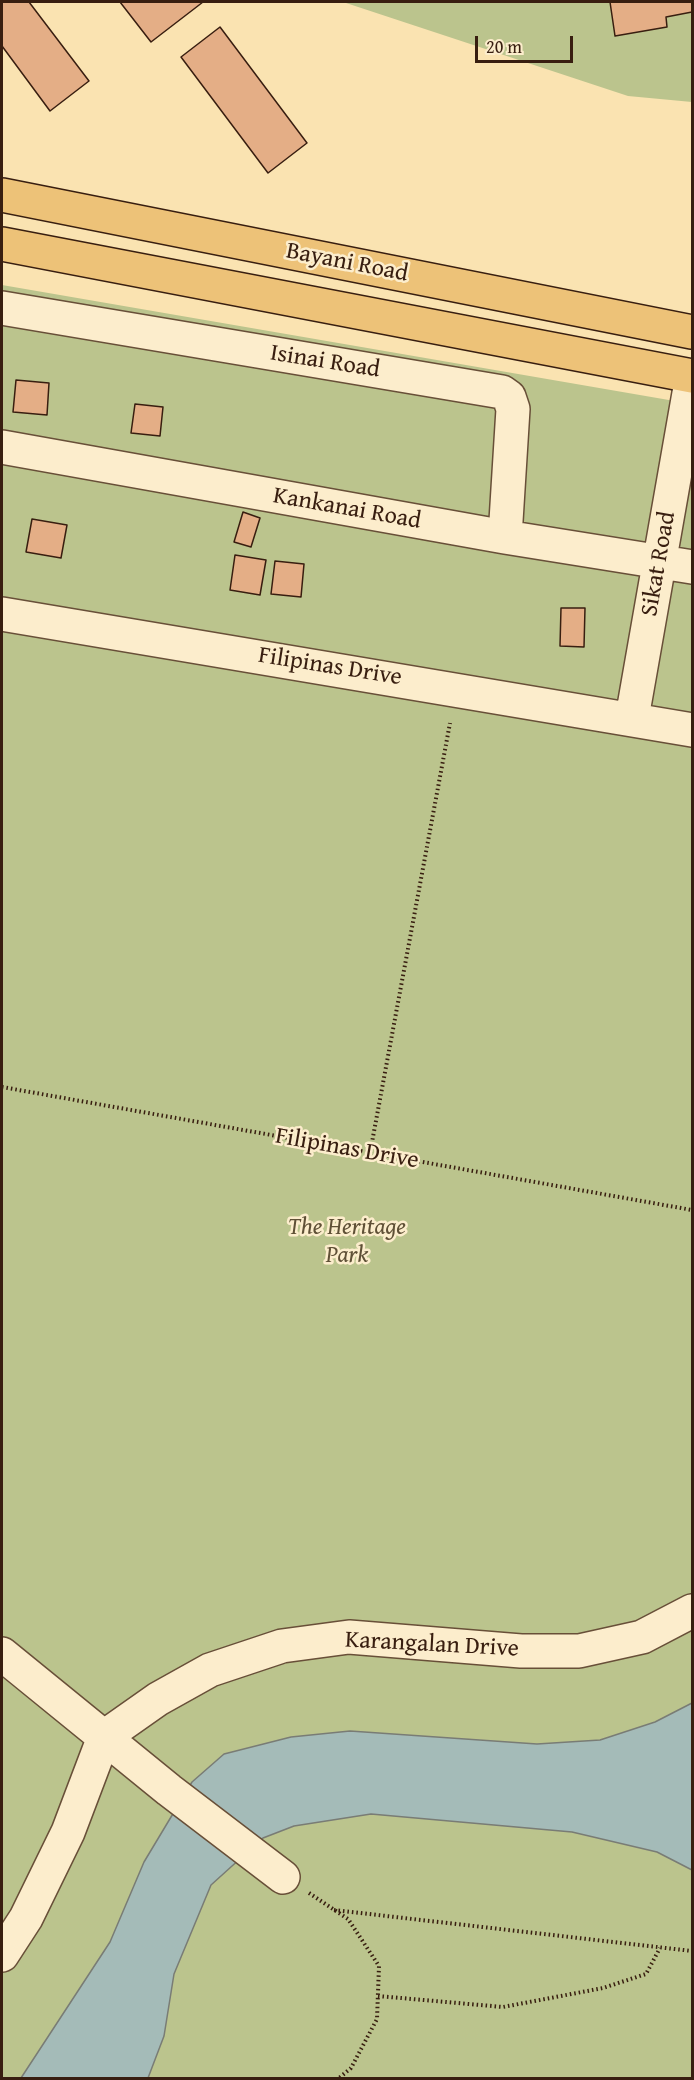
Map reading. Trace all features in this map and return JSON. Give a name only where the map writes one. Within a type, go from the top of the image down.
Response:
[{"type":"main road","name":"Bayani Road","points":[[2,195],[693,332]]},
{"type":"main road","name":"Bayani Road","points":[[2,244],[692,375]]},
{"type":"street","name":"Isinai Road","points":[[2,308],[502,392],[509,397],[513,409],[505,537]]},
{"type":"street","name":"Sikat Road","points":[[632,718],[692,375]]},
{"type":"street","name":"Kankanai Road","points":[[2,447],[505,537],[693,567]]},
{"type":"street","name":"Filipinas Drive","points":[[2,614],[456,688],[693,730]]},
{"type":"street","name":"Karangalan Drive","points":[[104,1737],[158,1699],[210,1670],[282,1646],[349,1637],[521,1651],[579,1651],[642,1637],[693,1611]]},
{"type":"street","points":[[2,1654],[169,1790],[283,1877]]},
{"type":"street","points":[[2,1955],[26,1918],[68,1832],[104,1737]]},
{"type":"path","points":[[370,1153],[456,688]]},
{"type":"path","name":"Filipinas Drive","points":[[2,1087],[693,1210]]},
{"type":"path","points":[[283,1877],[348,1919],[378,1966],[377,2019],[351,2068],[339,2079]]},
{"type":"path","points":[[334,1910],[693,1951]]},
{"type":"path","points":[[378,1996],[503,2007],[603,1988],[646,1974],[660,1948]]},
{"type":"green space","points":[[343,2],[692,2],[692,102],[628,96]]},
{"type":"green space","name":"The Heritage Park","points":[[2,285],[692,404],[692,2078],[2,2078]]},
{"type":"water","points":[[692,1703],[692,1870],[657,1852],[572,1832],[371,1814],[294,1826],[263,1838],[211,1885],[174,1974],[164,2036],[148,2078],[21,2078],[110,1942],[144,1862],[192,1782],[224,1754],[291,1737],[350,1731],[537,1744],[600,1740],[655,1722]]},
{"type":"building","points":[[2,2],[29,2],[89,81],[50,111],[2,46]]},
{"type":"building","points":[[120,2],[203,2],[151,42]]},
{"type":"building","points":[[610,2],[692,2],[692,12],[666,17],[667,27],[615,36]]},
{"type":"building","points":[[220,27],[307,143],[268,173],[181,57]]},
{"type":"building","points":[[16,380],[49,383],[47,415],[13,412]]},
{"type":"building","points":[[135,404],[163,407],[160,436],[131,433]]},
{"type":"building","points":[[243,512],[260,518],[251,547],[234,542]]},
{"type":"building","points":[[32,519],[67,525],[61,558],[26,552]]},
{"type":"building","points":[[235,555],[266,560],[260,595],[230,590]]},
{"type":"building","points":[[275,561],[304,564],[301,597],[271,594]]},
{"type":"building","points":[[561,608],[585,608],[584,647],[560,646]]}]
